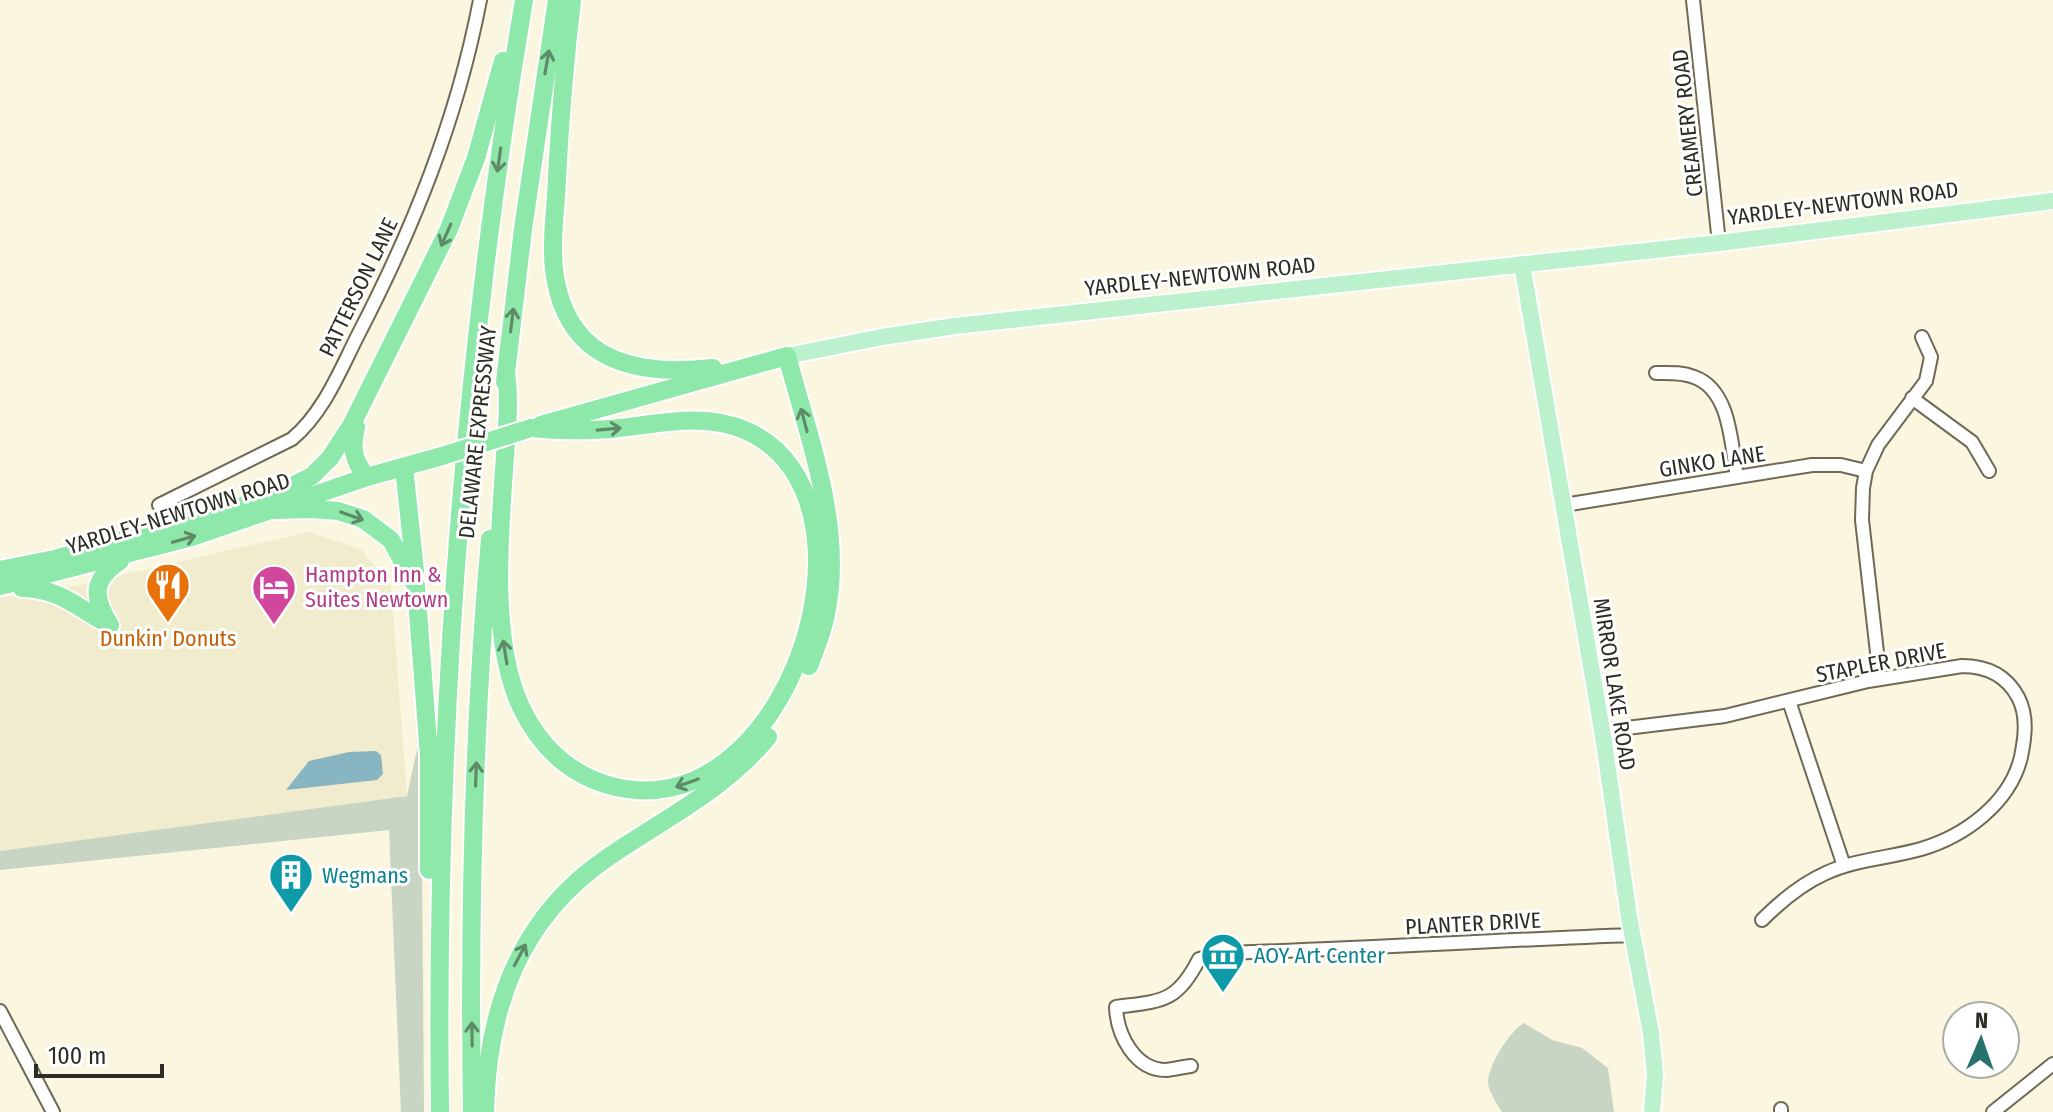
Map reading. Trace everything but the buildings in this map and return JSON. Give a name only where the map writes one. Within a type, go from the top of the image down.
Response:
[{"type":"highway","points":[[272,504],[322,467],[342,441],[434,261],[463,195],[488,121],[522,0]]},
{"type":"highway","name":"DELAWARE EXPRESSWAY","points":[[440,1112],[443,803],[457,534],[481,294],[522,0]]},
{"type":"highway","name":"DELAWARE EXPRESSWAY","points":[[472,1112],[476,769],[489,554],[506,372],[531,169],[557,0]]},
{"type":"highway","points":[[572,0],[559,147],[554,264],[555,280],[565,313],[593,348],[621,363],[639,368],[657,371],[700,369],[760,362]]},
{"type":"highway","points":[[485,1112],[487,1066],[497,1012],[514,966],[543,919],[558,899],[590,870],[705,796],[735,773],[783,716],[813,654],[826,617],[829,597],[828,529],[821,484],[787,356]]},
{"type":"highway","name":"YARDLEY-NEWTOWN ROAD","points":[[0,570],[272,504],[787,356]]},
{"type":"highway","points":[[506,372],[510,405],[502,499],[501,618],[511,682],[524,713],[549,750],[579,773],[596,781],[653,791],[673,788],[707,776],[732,758],[760,727],[787,686],[804,644],[813,601],[816,553],[812,516],[799,482],[788,465],[765,442],[742,429],[711,420],[589,431],[531,428]]},
{"type":"highway","points":[[358,412],[352,450],[358,467],[367,477]]},
{"type":"highway","points":[[404,467],[429,755],[428,941],[439,1038]]},
{"type":"highway","points":[[272,504],[338,511],[363,519],[391,540],[416,586]]},
{"type":"highway","name":"YARDLEY-NEWTOWN ROAD","points":[[0,589],[132,554],[272,504]]},
{"type":"highway","points":[[0,589],[44,589],[110,625],[99,608],[96,592],[103,575],[132,554]]},
{"type":"main road","name":"YARDLEY-NEWTOWN ROAD","points":[[787,356],[955,326],[1719,243],[2053,201]]},
{"type":"main road","name":"MIRROR LAKE ROAD","points":[[1522,264],[1651,1033],[1655,1074],[1652,1112]]},
{"type":"street","name":"PATTERSON LANE","points":[[159,505],[292,439],[319,408],[384,286],[425,194],[459,96],[480,0]]},
{"type":"street","name":"CREAMERY ROAD","points":[[1693,0],[1719,243]]},
{"type":"street","points":[[1880,679],[1862,520],[1866,471],[1878,445],[1926,381],[1931,357],[1922,337]]},
{"type":"street","points":[[1656,373],[1693,376],[1710,389],[1726,418],[1737,477]]},
{"type":"street","points":[[1912,398],[1972,442],[1989,471]]},
{"type":"street","name":"GINKO LANE","points":[[1564,505],[1821,465],[1841,465],[1866,471]]},
{"type":"street","name":"STAPLER DRIVE","points":[[1602,731],[1725,716],[1880,679],[1962,666],[1991,671],[2012,687],[2022,705],[2024,741],[2011,784],[1995,804],[1982,816],[1935,844],[1844,866],[1795,891],[1762,920]]},
{"type":"street","points":[[1789,701],[1844,866]]},
{"type":"street","name":"PLANTER DRIVE","points":[[1191,1066],[1164,1070],[1144,1065],[1121,1032],[1116,1020],[1116,1007],[1164,1001],[1188,981],[1199,959],[1223,953],[1633,935]]},
{"type":"street","points":[[0,1011],[53,1112]]},
{"type":"street","points":[[1993,1112],[2053,1064]]},
{"type":"shaded area","points":[[308,532],[361,549],[391,586],[407,796],[0,851],[0,598],[79,585]]},
{"type":"green space","points":[[421,731],[424,1112],[401,1112],[389,830],[0,870],[0,851],[407,796]]},
{"type":"green space","points":[[1524,1023],[1552,1040],[1582,1048],[1608,1068],[1614,1112],[1502,1112],[1490,1090],[1489,1076],[1501,1049]]},
{"type":"water","points":[[376,751],[381,755],[383,774],[377,780],[286,790],[309,761],[349,752]]},
{"type":"place","name":"Dunkin' Donuts","points":[[168,624]]},
{"type":"place","name":"Hampton Inn & Suites Newtown","points":[[274,626]]},
{"type":"place","name":"Wegmans","points":[[291,914]]},
{"type":"place","name":"AOY Art Center","points":[[1223,994]]}]
